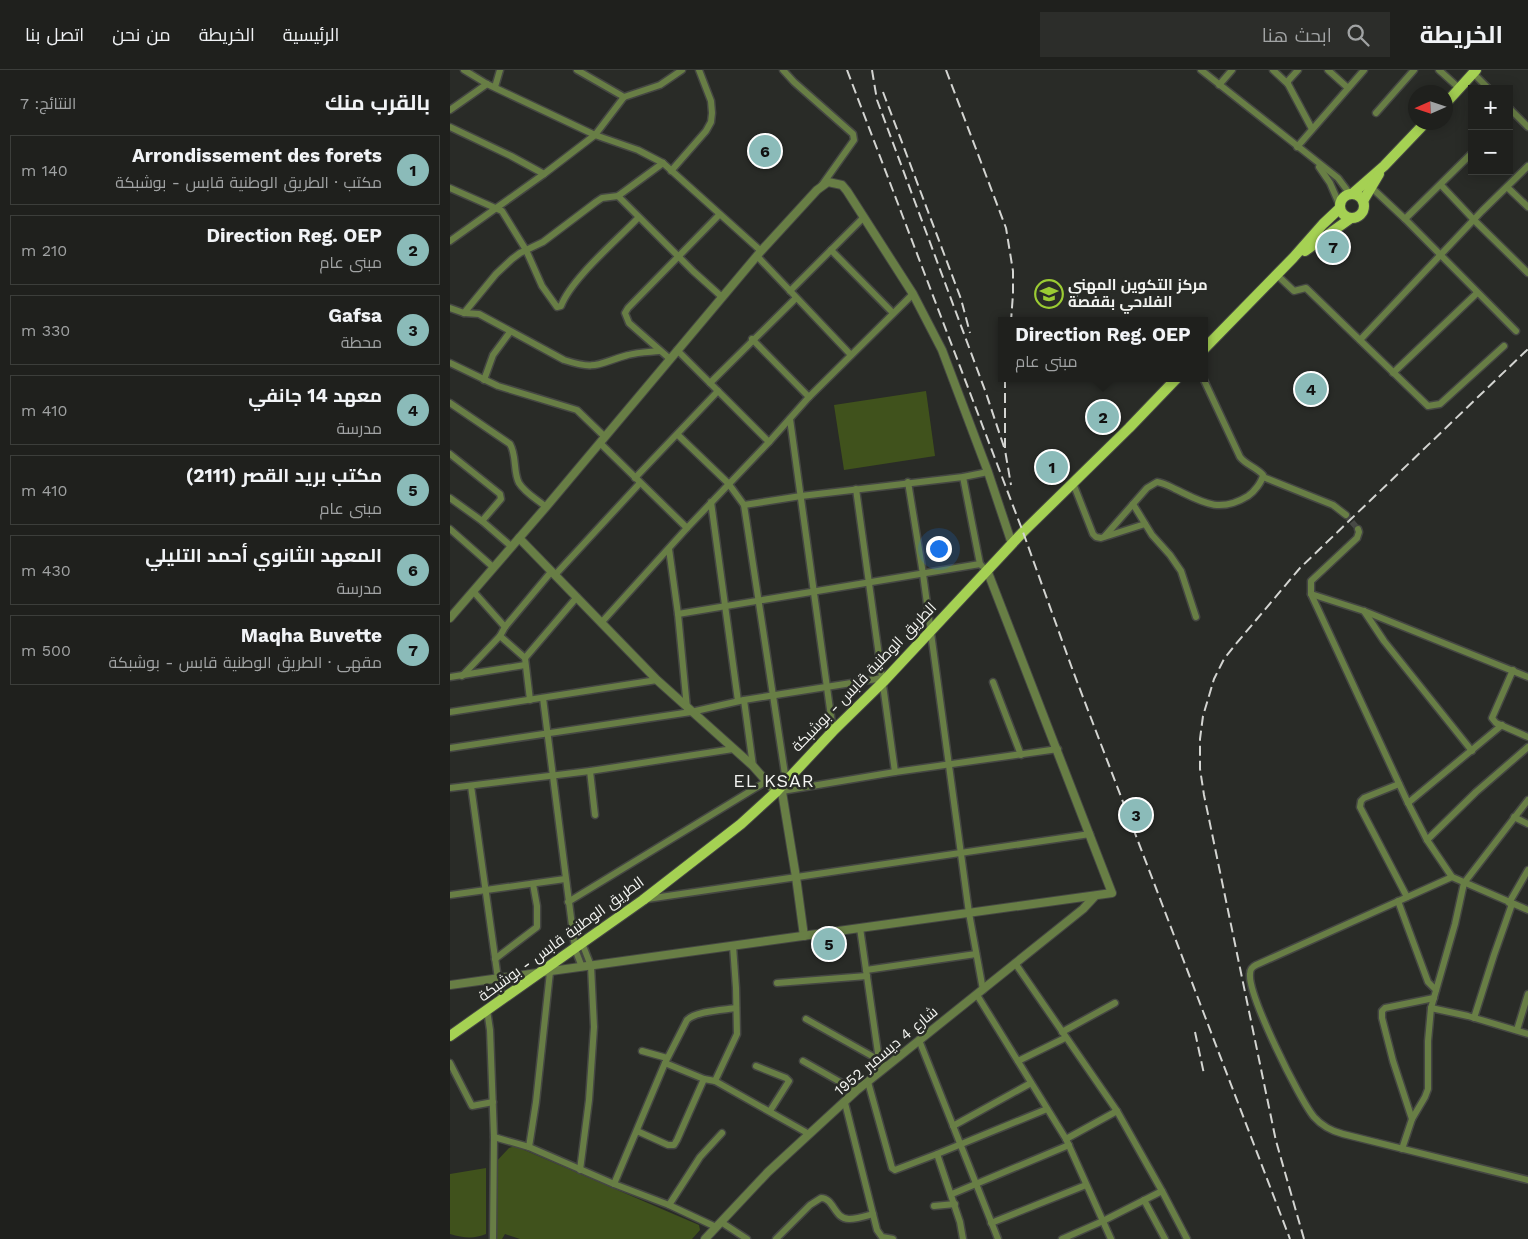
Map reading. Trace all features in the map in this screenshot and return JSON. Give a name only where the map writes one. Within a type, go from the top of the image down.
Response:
[{"type":"main road","points":[[1453,94],[1475,72]]},
{"type":"main road","points":[[1208,345],[1340,207],[1343,198],[1351,194],[1384,166],[1418,130]]},
{"type":"main road","points":[[1293,258],[1363,211],[1363,201],[1384,166]]},
{"type":"main road","points":[[1351,194],[1357,195],[1363,201]]},
{"type":"main road","points":[[1340,207],[1344,215],[1351,218]]},
{"type":"main road","name":"الطريق الوطنية قابس - بوشبكة","points":[[450,1036],[643,900],[741,824],[781,788],[833,731],[931,630],[984,567],[1012,544],[1172,382]]},
{"type":"street","points":[[464,70],[487,84],[595,135],[638,150],[662,163],[759,253],[796,298],[851,355]]},
{"type":"street","points":[[495,87],[500,70]]},
{"type":"street","points":[[577,70],[624,97]]},
{"type":"street","points":[[450,241],[595,135],[624,97],[660,85],[682,70]]},
{"type":"street","points":[[671,171],[706,131],[711,122],[711,101],[699,70]]},
{"type":"street","points":[[452,613],[512,547],[759,253],[822,185],[854,140],[853,134],[783,70]]},
{"type":"street","points":[[1201,70],[1338,178],[1351,194]]},
{"type":"street","points":[[1219,84],[1232,70]]},
{"type":"street","points":[[1273,70],[1288,84],[1312,129]]},
{"type":"street","points":[[1288,84],[1288,81],[1298,70]]},
{"type":"street","points":[[1328,70],[1348,88]]},
{"type":"street","points":[[1297,147],[1364,70]]},
{"type":"street","points":[[1376,113],[1414,70]]},
{"type":"street","points":[[1439,70],[1459,88]]},
{"type":"street","points":[[1475,72],[1486,85]]},
{"type":"street","points":[[450,110],[487,84]]},
{"type":"street","points":[[1513,114],[1528,126]]},
{"type":"street","points":[[450,127],[544,174]]},
{"type":"street","points":[[1405,219],[1468,157]]},
{"type":"street","points":[[1316,162],[1330,183],[1340,207]]},
{"type":"street","points":[[464,313],[496,274],[512,259],[543,242],[602,198],[618,196],[662,163]]},
{"type":"street","points":[[1360,340],[1528,166]]},
{"type":"street","points":[[822,185],[832,182],[842,185],[848,191],[913,294],[942,350],[988,472],[1012,544]]},
{"type":"street","points":[[1441,185],[1528,273]]},
{"type":"street","points":[[1506,187],[1528,207]]},
{"type":"street","points":[[450,188],[502,211],[506,215],[526,250],[542,286],[556,307],[560,307],[565,294],[638,218]]},
{"type":"street","points":[[1372,188],[1516,331]]},
{"type":"street","points":[[618,196],[678,257],[722,297]]},
{"type":"street","points":[[670,359],[628,323],[625,313],[719,215]]},
{"type":"street","points":[[790,291],[864,217]]},
{"type":"street","points":[[831,250],[893,313]]},
{"type":"street","points":[[1277,275],[1294,291],[1306,288],[1428,406],[1440,404],[1504,346]]},
{"type":"street","points":[[1393,373],[1477,293]]},
{"type":"street","points":[[601,623],[728,483],[770,442],[808,397],[913,294]]},
{"type":"street","points":[[710,383],[752,339],[796,298]]},
{"type":"street","points":[[450,308],[464,313],[479,314],[564,360],[591,367],[602,365],[627,355],[659,351]]},
{"type":"street","points":[[484,380],[493,355],[510,332]]},
{"type":"street","points":[[752,339],[808,397]]},
{"type":"street","points":[[677,350],[770,442]]},
{"type":"street","points":[[450,363],[484,380],[577,410],[638,480],[686,528]]},
{"type":"street","points":[[1205,382],[1244,462],[1263,476],[1332,506],[1346,515]]},
{"type":"street","points":[[462,676],[500,636],[505,626],[718,391]]},
{"type":"street","points":[[450,403],[510,444],[520,484],[546,507]]},
{"type":"street","points":[[790,420],[833,731]]},
{"type":"street","points":[[678,435],[728,483],[744,505],[772,695],[781,788],[804,936]]},
{"type":"street","points":[[450,454],[500,494],[500,499],[482,521]]},
{"type":"street","points":[[744,505],[908,482],[963,477],[988,472]]},
{"type":"street","points":[[1105,536],[1147,488],[1157,482],[1205,503],[1217,506],[1228,505],[1251,495],[1263,476]]},
{"type":"street","points":[[643,900],[1090,834],[1058,749],[984,567],[963,477]]},
{"type":"street","points":[[908,482],[931,630],[980,992],[1018,1061],[1067,1142],[1111,1239]]},
{"type":"street","points":[[1073,483],[1093,534],[1096,537],[1145,524]]},
{"type":"street","points":[[856,489],[895,772]]},
{"type":"street","points":[[450,498],[482,521],[512,547]]},
{"type":"street","points":[[711,502],[725,607],[753,766]]},
{"type":"street","points":[[1133,504],[1145,524],[1181,571],[1196,617]]},
{"type":"street","points":[[450,529],[493,567]]},
{"type":"street","points":[[1358,529],[1360,534],[1357,538],[1311,581],[1311,594],[1408,803],[1427,840],[1452,878],[1528,910]]},
{"type":"street","points":[[519,538],[657,680],[753,766],[767,781],[781,788],[1058,749]]},
{"type":"street","points":[[669,549],[689,710]]},
{"type":"street","points":[[678,614],[869,582],[984,567]]},
{"type":"street","points":[[473,591],[505,626]]},
{"type":"street","points":[[1311,594],[1364,611],[1528,677]]},
{"type":"street","points":[[450,678],[525,662],[577,598]]},
{"type":"street","points":[[1364,611],[1384,642],[1472,751]]},
{"type":"street","points":[[500,636],[525,662],[530,700]]},
{"type":"street","points":[[1513,670],[1492,716],[1494,722],[1528,737]]},
{"type":"street","points":[[450,712],[657,680]]},
{"type":"street","points":[[450,748],[548,734],[772,695],[883,680]]},
{"type":"street","points":[[993,682],[1021,755]]},
{"type":"street","points":[[543,698],[568,902],[582,967]]},
{"type":"street","points":[[1408,803],[1502,725]]},
{"type":"street","points":[[1427,840],[1476,792],[1528,747]]},
{"type":"street","points":[[450,788],[590,771],[732,749]]},
{"type":"street","points":[[590,771],[594,815]]},
{"type":"street","points":[[568,902],[767,781]]},
{"type":"street","points":[[1399,784],[1364,798],[1360,807],[1407,897]]},
{"type":"street","points":[[471,786],[498,979],[503,1000]]},
{"type":"street","points":[[1402,1149],[1412,1119],[1428,1089],[1428,1041],[1432,1008],[1464,883],[1528,800]]},
{"type":"street","points":[[1514,817],[1528,824]]},
{"type":"street","name":"شارع 4 ديسمبر 1952","points":[[705,1239],[768,1172],[856,1091],[1083,909],[1095,896],[1112,893],[1090,834]]},
{"type":"street","points":[[1474,1018],[1511,904],[1528,870]]},
{"type":"street","points":[[1452,878],[1256,965],[1251,969],[1250,975],[1262,1018],[1306,1107],[1323,1127],[1333,1132],[1528,1180]]},
{"type":"street","points":[[450,895],[565,879]]},
{"type":"street","points":[[495,958],[536,928],[537,906],[533,884]]},
{"type":"street","points":[[450,986],[1095,896]]},
{"type":"street","points":[[1398,901],[1428,982],[1436,990]]},
{"type":"street","points":[[860,928],[879,1060]]},
{"type":"street","points":[[578,946],[591,966],[594,1027],[589,1100],[580,1170]]},
{"type":"street","points":[[715,1081],[737,1034],[733,946]]},
{"type":"street","points":[[777,983],[866,973],[976,954]]},
{"type":"street","points":[[1015,963],[1117,1111],[1187,1239]]},
{"type":"street","points":[[529,1147],[536,1102],[550,972]]},
{"type":"street","points":[[1517,1030],[1528,994]]},
{"type":"street","points":[[1412,1119],[1393,1060],[1382,1018],[1382,1011],[1385,1008],[1434,998]]},
{"type":"street","points":[[1018,1061],[1115,1003]]},
{"type":"street","points":[[614,1184],[666,1060],[690,1017],[736,1008]]},
{"type":"street","points":[[1432,1008],[1528,1034]]},
{"type":"street","points":[[486,1010],[490,1030],[493,1102],[493,1239]]},
{"type":"street","points":[[806,1019],[879,1060],[886,1066]]},
{"type":"street","points":[[919,1040],[998,1239]]},
{"type":"street","points":[[642,1051],[666,1060],[704,1079],[715,1081],[770,1110],[809,1134]]},
{"type":"street","points":[[803,1061],[856,1091]]},
{"type":"street","points":[[450,1063],[471,1105],[475,1106],[493,1102]]},
{"type":"street","points":[[756,1066],[789,1081],[770,1110]]},
{"type":"street","points":[[637,1131],[668,1145],[674,1145],[678,1140],[704,1079]]},
{"type":"street","points":[[868,1082],[892,1169],[898,1170],[1047,1109]]},
{"type":"street","points":[[953,1126],[1031,1083]]},
{"type":"street","points":[[845,1103],[879,1234],[893,1239]]},
{"type":"street","points":[[952,1194],[1067,1142],[1117,1111]]},
{"type":"street","points":[[669,1205],[700,1156],[722,1133]]},
{"type":"street","points":[[494,1137],[529,1147],[614,1184],[718,1224],[747,1239]]},
{"type":"street","points":[[494,1147],[507,1140]]},
{"type":"street","points":[[938,1154],[962,1227],[963,1239]]},
{"type":"street","points":[[991,1223],[1086,1185]]},
{"type":"street","points":[[1062,1239],[1103,1221],[1162,1191]]},
{"type":"street","points":[[776,1239],[810,1205],[821,1198],[827,1199],[840,1217],[850,1219],[873,1214]]},
{"type":"street","points":[[1144,1200],[1165,1239]]},
{"type":"street","points":[[934,1206],[955,1204]]},
{"type":"green space","points":[[926,391],[935,456],[844,470],[834,405]]},
{"type":"green space","points":[[515,1146],[699,1225],[700,1230],[692,1239],[520,1239],[505,1234],[502,1239],[496,1239],[494,1164],[509,1148]]},
{"type":"green space","points":[[486,1168],[486,1234],[469,1237],[450,1234],[450,1174]]},
{"type":"tunnel","points":[[1346,515],[1358,529]]},
{"type":"railway","points":[[847,70],[1023,532],[1073,671],[1290,1239]]},
{"type":"railway","points":[[872,70],[877,100],[986,393],[1005,450]]},
{"type":"railway","points":[[946,70],[1006,228],[1013,271],[1011,317]]},
{"type":"railway","points":[[883,92],[961,299],[970,333]]},
{"type":"railway","points":[[1304,1239],[1276,1141],[1204,795],[1200,769],[1200,739],[1203,716],[1214,679],[1224,659],[1300,568],[1528,349]]},
{"type":"railway","points":[[1005,382],[1005,450],[1011,485]]},
{"type":"railway","points":[[1195,1032],[1204,1074]]},
{"type":"place","name":"المعهد الثانوي أحمد التليلي","points":[[765,151]]},
{"type":"place","name":"Maqha Buvette","points":[[1333,247]]},
{"type":"place","name":"مركز التكوين المهني الفلاحي بقفصة","points":[[1049,294]]},
{"type":"place","name":"معهد 14 جانفي","points":[[1311,389]]},
{"type":"place","name":"Direction Reg. OEP","points":[[1103,417]]},
{"type":"place","name":"Arrondissement des forets","points":[[1052,467]]},
{"type":"place","name":"Gafsa","points":[[1136,815]]},
{"type":"place","name":"مكتب بريد القصر (2111)","points":[[829,944]]},
{"type":"district","name":"EL KSAR","points":[[774,780]]}]
